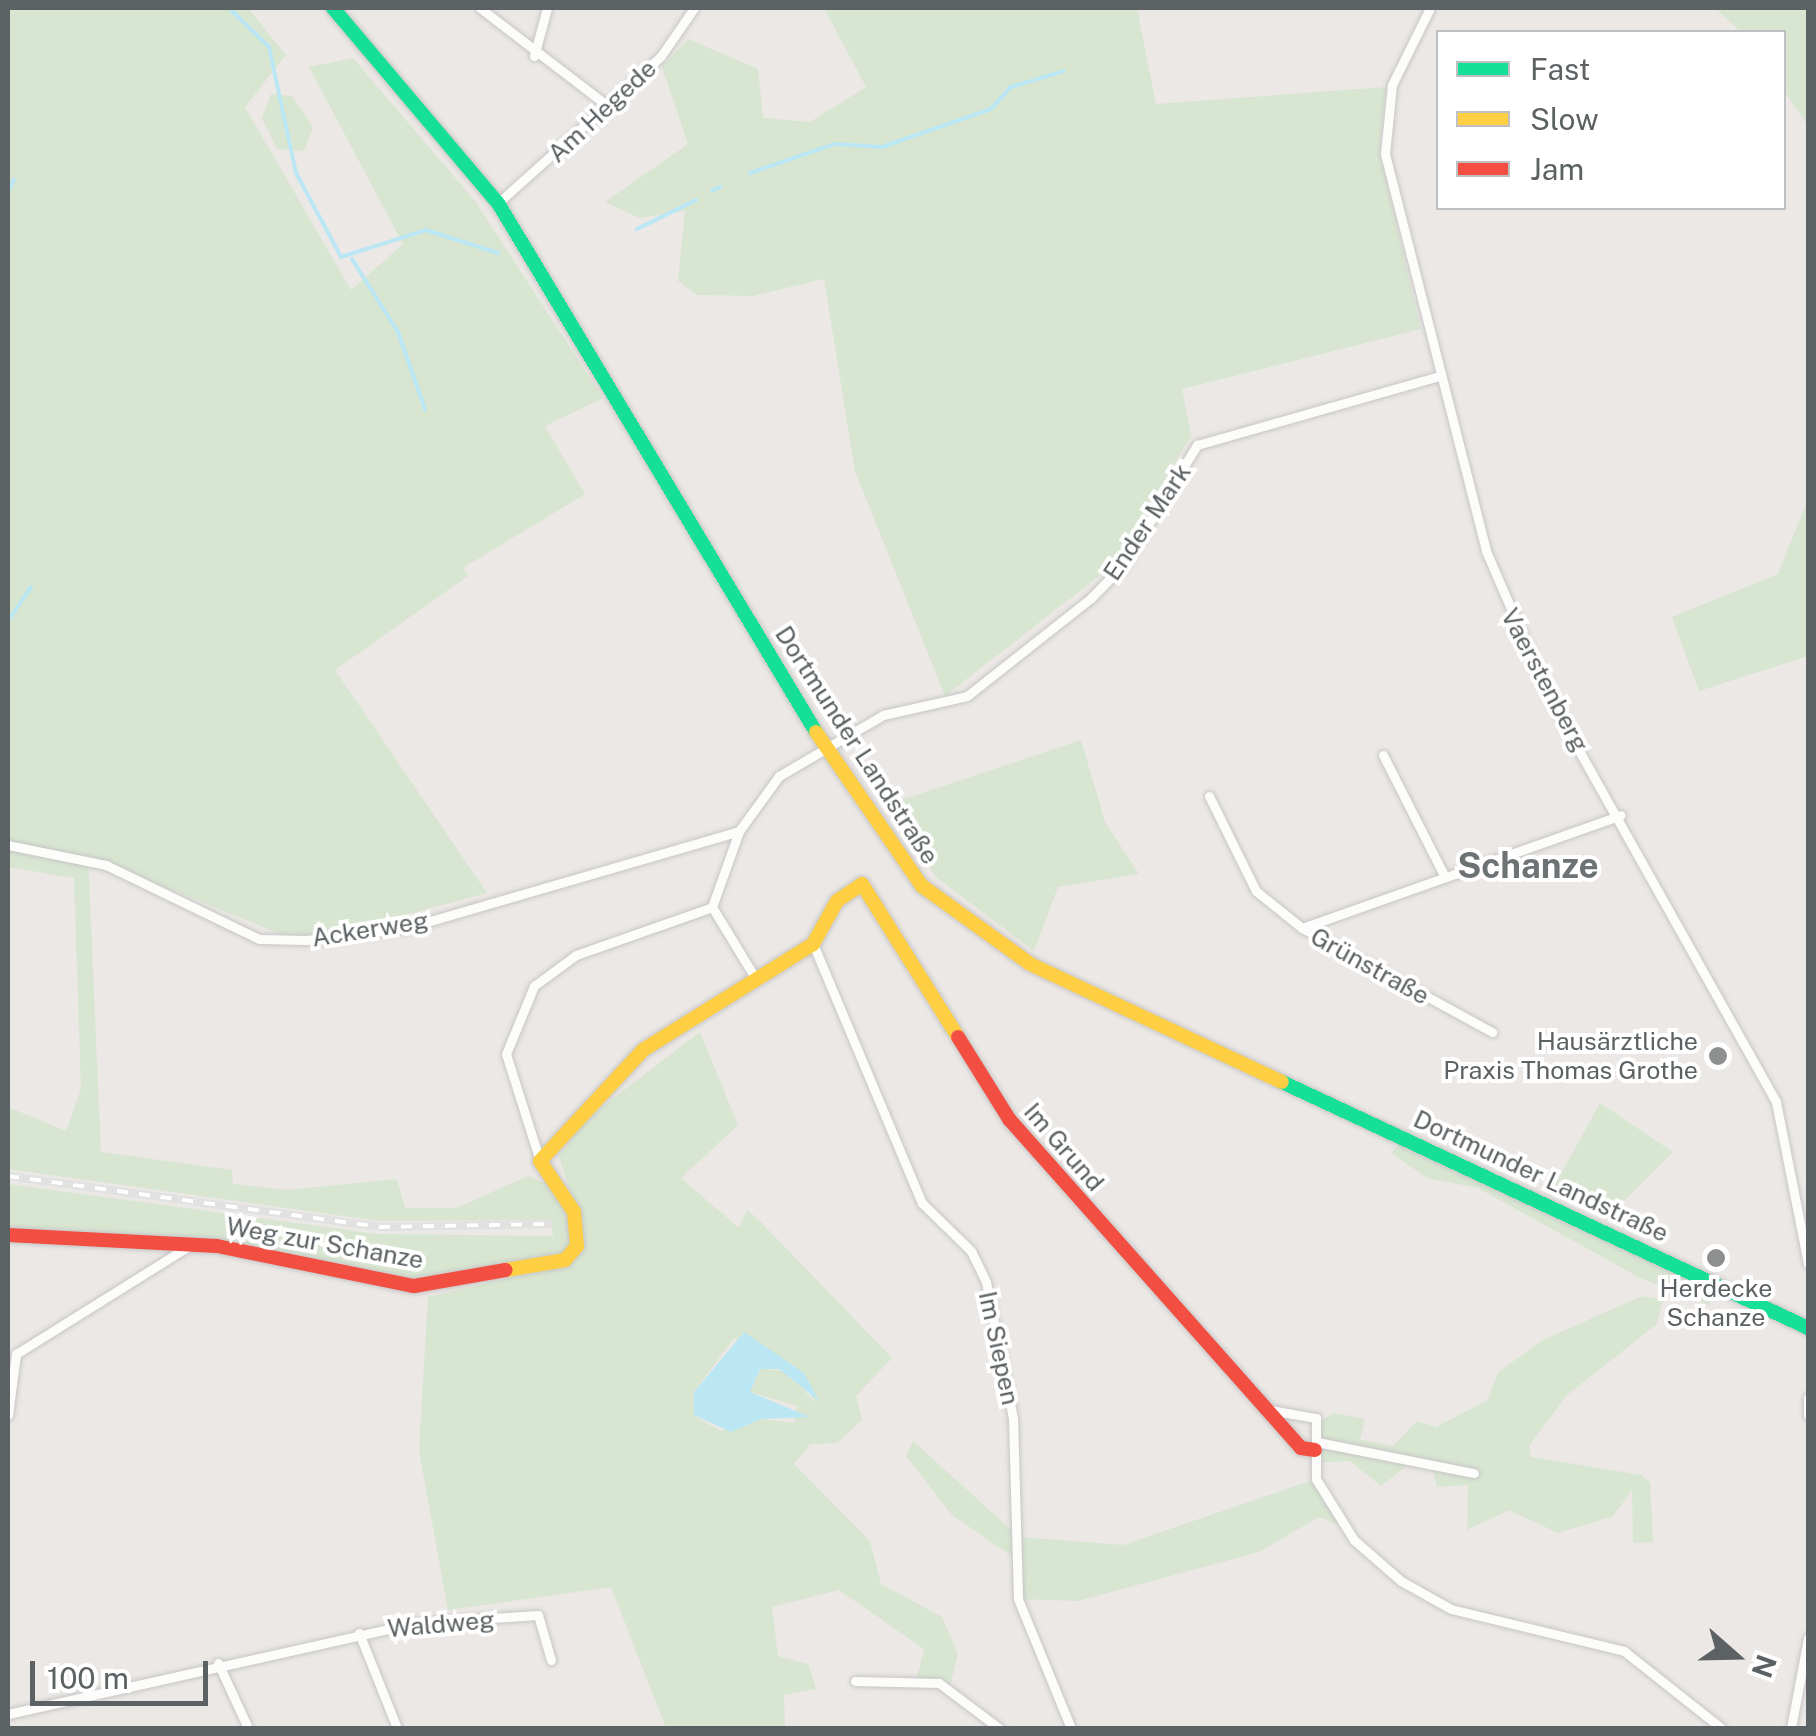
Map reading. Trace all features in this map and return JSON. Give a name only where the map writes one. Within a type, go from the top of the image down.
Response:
[{"type":"main road","name":"Dortmunder Landstraße","points":[[332,8],[498,204],[827,750],[922,886],[1030,964],[1808,1328]]},
{"type":"main road","name":"Im Grund","points":[[813,944],[837,901],[862,884],[1008,1119],[1301,1448],[1316,1446]]},
{"type":"main road","points":[[540,1160],[643,1050],[813,944]]},
{"type":"main road","name":"Weg zur Schanze","points":[[8,1235],[187,1246],[414,1286],[557,1262],[574,1252],[577,1226],[540,1160]]},
{"type":"street","points":[[480,8],[534,56],[605,104]]},
{"type":"street","points":[[534,56],[547,8]]},
{"type":"street","name":"Am Hegede","points":[[498,204],[680,36],[694,8]]},
{"type":"street","name":"Vaerstenberg","points":[[1430,8],[1392,85],[1385,154],[1440,376],[1510,621],[1622,815],[1776,1102],[1808,1264]]},
{"type":"street","name":"Ender Mark","points":[[712,907],[739,831],[779,776],[883,715],[968,696],[1106,585],[1197,445],[1440,376]]},
{"type":"street","points":[[1383,755],[1444,875]]},
{"type":"street","name":"Grünstraße","points":[[1209,796],[1256,891],[1302,928],[1492,1032]]},
{"type":"street","name":"Grünstraße","points":[[1302,928],[1622,815]]},
{"type":"street","name":"Ackerweg","points":[[8,846],[106,864],[259,938],[307,940],[406,928],[739,831]]},
{"type":"street","points":[[540,1160],[506,1054],[534,986],[576,955],[712,907],[756,979]]},
{"type":"street","name":"Im Siepen","points":[[813,944],[922,1203],[971,1251],[986,1282],[1013,1418],[1018,1599],[1071,1728]]},
{"type":"street","points":[[8,1415],[12,1354],[187,1246]]},
{"type":"street","points":[[1808,1398],[1808,1415]]},
{"type":"street","points":[[1270,1410],[1316,1418],[1316,1479],[1336,1516],[1401,1581],[1451,1609],[1624,1651],[1722,1728]]},
{"type":"street","points":[[1316,1446],[1474,1472]]},
{"type":"street","name":"Waldweg","points":[[8,1714],[358,1632],[538,1615],[551,1660]]},
{"type":"street","points":[[358,1632],[397,1728]]},
{"type":"street","points":[[1791,1728],[1808,1638]]},
{"type":"street","points":[[218,1662],[248,1728]]},
{"type":"street","points":[[854,1681],[950,1687],[999,1728]]},
{"type":"green space","points":[[8,8],[248,8],[286,55],[245,107],[351,290],[403,244],[309,67],[353,58],[475,201],[603,398],[545,426],[585,494],[463,568],[468,576],[335,670],[487,893],[347,931],[288,937],[88,856],[101,1152],[232,1170],[233,1184],[287,1190],[397,1179],[405,1208],[457,1208],[528,1176],[552,1186],[568,1210],[573,1239],[563,1256],[411,1279],[224,1240],[8,1229],[8,1184],[378,1234],[553,1236],[551,1220],[379,1221],[8,1169],[8,1107],[66,1131],[81,1089],[74,878],[8,867]]},
{"type":"green space","points":[[824,8],[1137,8],[1156,104],[1386,87],[1379,152],[1421,329],[1182,389],[1191,436],[1112,566],[945,696],[855,471],[824,279],[753,296],[697,295],[678,281],[685,211],[639,218],[605,202],[688,144],[662,67],[688,39],[758,69],[763,118],[810,122],[866,87]]},
{"type":"green space","points":[[1715,8],[1808,8],[1808,126],[1786,94],[1786,30],[1739,30]]},
{"type":"green space","points":[[271,94],[292,96],[313,127],[304,151],[277,149],[262,118]]},
{"type":"green space","points":[[1808,499],[1808,656],[1699,691],[1672,617],[1778,574]]},
{"type":"green space","points":[[1081,740],[1105,822],[1139,874],[1058,887],[1034,951],[937,878],[883,806]]},
{"type":"green space","points":[[700,1032],[738,1125],[681,1178],[739,1228],[747,1210],[757,1218],[892,1358],[856,1396],[862,1420],[837,1443],[810,1444],[794,1464],[870,1541],[881,1584],[942,1617],[958,1654],[950,1687],[916,1681],[924,1649],[839,1590],[772,1607],[778,1656],[808,1664],[816,1689],[784,1695],[785,1728],[666,1728],[611,1587],[448,1610],[419,1451],[428,1297],[575,1262],[583,1233],[559,1156],[589,1117]],"holes":[[[734,1338],[795,1366],[816,1404],[789,1372],[760,1368],[750,1392],[797,1406],[794,1423],[761,1419],[720,1431],[694,1415],[694,1392]]]},
{"type":"green space","points":[[1600,1103],[1673,1152],[1609,1216],[1555,1185]]},
{"type":"green space","points":[[1406,1137],[1711,1288],[1710,1305],[1642,1279],[1478,1188],[1427,1178],[1391,1153]]},
{"type":"green space","points":[[1642,1296],[1663,1300],[1657,1324],[1567,1395],[1529,1446],[1531,1457],[1641,1475],[1650,1482],[1653,1542],[1633,1543],[1632,1490],[1613,1516],[1558,1533],[1509,1510],[1467,1530],[1468,1485],[1437,1487],[1431,1465],[1414,1460],[1381,1486],[1350,1461],[1313,1463],[1319,1422],[1334,1413],[1365,1419],[1360,1440],[1393,1446],[1417,1421],[1436,1427],[1488,1400],[1498,1372],[1545,1339]]},
{"type":"green space","points":[[913,1441],[1019,1537],[1123,1545],[1316,1479],[1343,1526],[1319,1517],[1259,1552],[1078,1601],[1018,1599],[1019,1561],[952,1515],[906,1456]]},
{"type":"water","points":[[744,1332],[804,1373],[819,1401],[779,1369],[760,1369],[750,1392],[810,1417],[761,1419],[731,1432],[694,1415],[694,1392]]},
{"type":"waterway","points":[[229,8],[269,47],[296,173],[341,257],[426,230],[498,253]]},
{"type":"waterway","points":[[750,173],[834,144],[882,147],[991,109],[1011,87],[1064,71]]},
{"type":"waterway","points":[[8,192],[14,179]]},
{"type":"waterway","points":[[712,191],[720,187]]},
{"type":"waterway","points":[[637,229],[696,200]]},
{"type":"waterway","points":[[352,259],[398,332],[425,409]]},
{"type":"waterway","points":[[8,621],[31,587]]},
{"type":"railway","points":[[8,1176],[379,1227],[551,1224]]},
{"type":"traffic: fast","points":[[333,8],[498,203],[816,732]]},
{"type":"traffic: fast","points":[[1282,1082],[1808,1328]]},
{"type":"traffic: slow","points":[[816,732],[922,886],[1030,964],[1282,1082]]},
{"type":"traffic: slow","points":[[506,1270],[565,1260],[577,1246],[574,1212],[540,1161],[643,1050],[813,944],[837,901],[862,884],[958,1037]]},
{"type":"traffic: jam","points":[[958,1037],[1009,1119],[1301,1448],[1315,1450]]},
{"type":"traffic: jam","points":[[8,1235],[217,1246],[414,1286],[506,1270]]},
{"type":"place","name":"Hausärztliche Praxis Thomas Grothe","points":[[1718,1056]]},
{"type":"place","name":"Herdecke Schanze","points":[[1716,1258]]},
{"type":"district","name":"Schanze","points":[[1528,866]]}]
